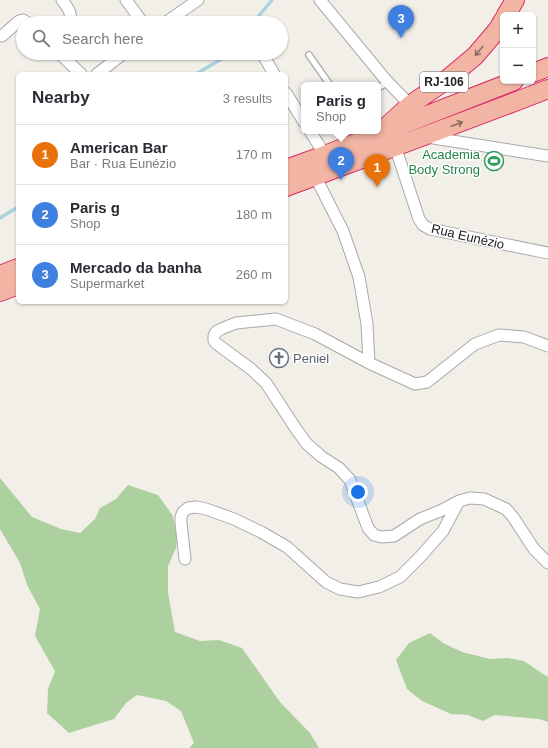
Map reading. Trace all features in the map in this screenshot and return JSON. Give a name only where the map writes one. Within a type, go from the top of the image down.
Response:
[{"type":"highway","points":[[508,12],[516,0]]},
{"type":"highway","name":"RJ-106","points":[[381,128],[445,81],[475,56],[500,25]]},
{"type":"highway","points":[[536,72],[548,67]]},
{"type":"highway","points":[[381,132],[506,84]]},
{"type":"highway","points":[[288,186],[548,90]]},
{"type":"highway","points":[[288,168],[375,134]]},
{"type":"highway","points":[[0,275],[16,269]]},
{"type":"highway","points":[[0,292],[16,286]]},
{"type":"street","points":[[62,0],[68,8],[71,16]]},
{"type":"street","points":[[126,0],[138,16]]},
{"type":"street","points":[[175,16],[198,0]]},
{"type":"street","points":[[320,0],[388,82],[410,106]]},
{"type":"street","points":[[2,36],[16,24]]},
{"type":"street","points":[[66,60],[79,72]]},
{"type":"street","points":[[100,72],[115,60]]},
{"type":"street","points":[[266,60],[273,72]]},
{"type":"street","points":[[288,96],[301,117]]},
{"type":"street","points":[[312,134],[324,155]]},
{"type":"street","points":[[425,136],[548,156]]},
{"type":"street","name":"Rua Eunézio","points":[[395,146],[419,219],[423,225],[430,229],[548,252]]},
{"type":"street","points":[[315,176],[343,231],[359,277],[367,324],[369,363]]},
{"type":"street","points":[[548,346],[524,337],[499,335],[475,344],[427,382],[415,384],[369,363],[315,334],[276,319],[236,323],[221,329],[216,332],[214,336],[214,341],[217,344],[251,369],[266,383],[307,444],[322,457],[339,468],[350,480],[368,528],[374,535],[382,538],[394,536],[420,518],[440,511],[459,501],[470,498],[484,499],[506,509],[534,549],[548,563]]},
{"type":"street","points":[[185,559],[181,518],[183,512],[188,508],[196,507],[234,519],[261,532],[287,547],[326,582],[340,589],[358,592],[379,587],[400,577],[420,558],[443,531],[459,501]]},
{"type":"lane","points":[[309,55],[328,82]]},
{"type":"lane","points":[[381,86],[388,82]]},
{"type":"green space","points":[[0,478],[32,517],[61,529],[80,533],[95,519],[100,508],[116,499],[128,485],[158,495],[173,516],[177,538],[176,548],[168,566],[168,593],[175,632],[200,641],[219,640],[242,648],[280,702],[310,733],[319,748],[189,748],[194,743],[181,711],[166,701],[137,695],[126,703],[114,719],[69,733],[47,713],[48,689],[55,671],[35,636],[40,609],[27,585],[20,563],[0,529]]},
{"type":"green space","points":[[430,633],[443,643],[462,652],[490,659],[508,658],[524,661],[548,676],[548,722],[539,719],[495,715],[483,721],[468,715],[451,714],[422,701],[407,689],[396,660],[409,643]]},
{"type":"waterway","points":[[259,16],[272,0]]},
{"type":"waterway","points":[[199,72],[220,60]]},
{"type":"waterway","points":[[0,218],[16,208]]},
{"type":"place","name":"Mercado da banha","points":[[401,38]]},
{"type":"place","name":"Academia Body Strong","points":[[494,161]]},
{"type":"place","name":"Paris g","points":[[341,180]]},
{"type":"place","name":"American Bar","points":[[377,187]]},
{"type":"place","name":"Peniel","points":[[279,358]]}]
